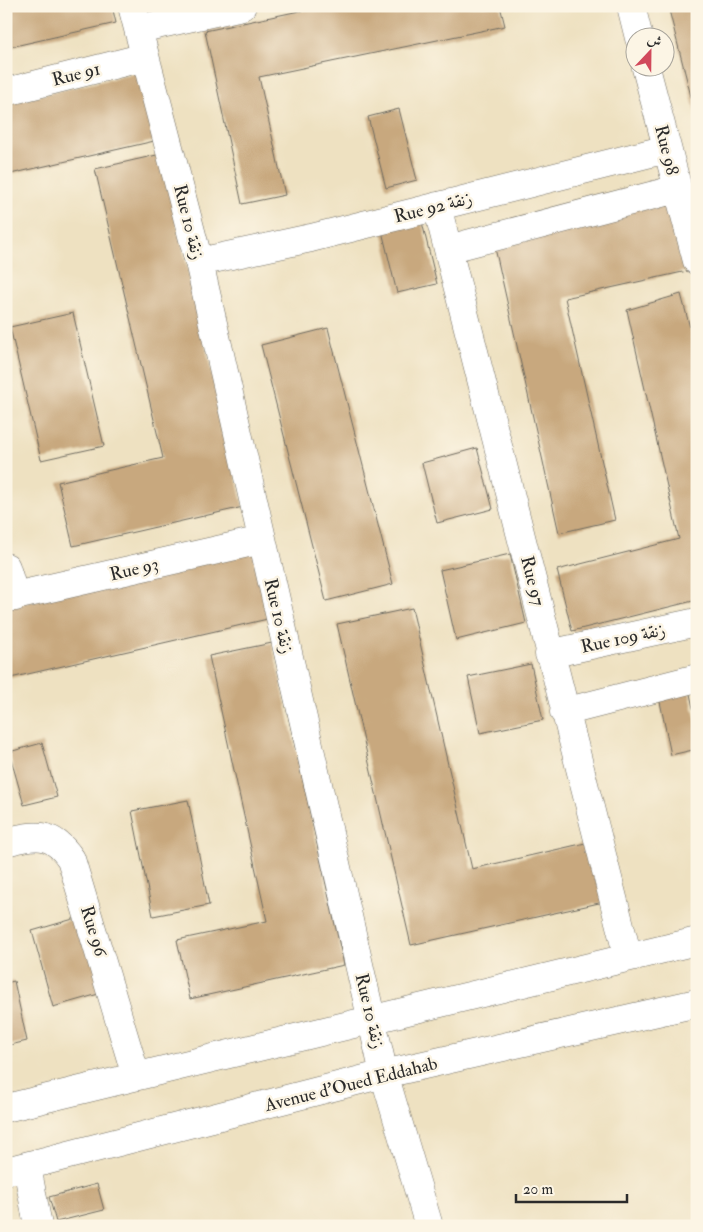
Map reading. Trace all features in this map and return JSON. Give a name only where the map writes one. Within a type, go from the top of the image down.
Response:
[{"type":"street","points":[[135,18],[242,6]]},
{"type":"street","points":[[630,6],[636,28]]},
{"type":"street","name":"Rue 10 زنقة","points":[[135,18],[199,262],[384,1074],[429,1226]]},
{"type":"street","name":"Rue 91","points":[[6,92],[145,57]]},
{"type":"street","name":"Rue 98","points":[[649,78],[697,261]]},
{"type":"street","name":"Rue 92 زنقة","points":[[199,262],[311,238],[667,149]]},
{"type":"street","points":[[448,250],[677,189]]},
{"type":"street","name":"Rue 97","points":[[437,206],[521,534],[549,654],[628,957]]},
{"type":"street","name":"Rue 93","points":[[10,597],[262,540]]},
{"type":"street","points":[[6,567],[10,597]]},
{"type":"street","name":"Rue 109 زنقة","points":[[549,654],[697,622]]},
{"type":"street","points":[[564,712],[697,678]]},
{"type":"street","name":"Rue 96","points":[[6,842],[30,836],[50,838],[62,845],[71,859],[136,1076]]},
{"type":"street","points":[[6,1108],[697,941]]},
{"type":"street","name":"Avenue d'Oued Eddahab","points":[[16,1169],[384,1074],[697,1004]]},
{"type":"street","points":[[16,1169],[38,1226]]},
{"type":"building","points":[[6,6],[112,6],[116,23],[6,48]]},
{"type":"building","points":[[323,6],[500,6],[505,26],[259,77],[285,195],[242,204],[205,31]]},
{"type":"building","points":[[668,6],[697,6],[697,116],[676,37],[676,28],[674,28]]},
{"type":"building","points":[[147,71],[163,139],[6,175],[6,103]]},
{"type":"building","points":[[399,109],[417,180],[386,188],[368,117]]},
{"type":"building","points":[[161,154],[243,507],[73,546],[58,482],[163,458],[95,169]]},
{"type":"building","points":[[671,200],[687,271],[565,298],[615,520],[559,533],[493,239]]},
{"type":"building","points":[[421,218],[437,284],[397,293],[381,227]]},
{"type":"building","points":[[681,294],[697,354],[697,600],[572,631],[557,570],[679,539],[627,310]]},
{"type":"building","points":[[73,313],[104,446],[41,460],[10,327]]},
{"type":"building","points":[[328,328],[393,584],[326,601],[261,345]]},
{"type":"building","points":[[477,448],[493,509],[437,523],[422,463]]},
{"type":"building","points":[[256,550],[272,618],[6,679],[6,607]]},
{"type":"building","points":[[510,554],[526,623],[456,640],[440,570]]},
{"type":"building","points":[[412,608],[472,869],[594,841],[608,901],[411,945],[337,624]]},
{"type":"building","points":[[272,643],[344,965],[190,999],[177,940],[267,921],[209,656]]},
{"type":"building","points":[[531,664],[543,720],[480,733],[468,677]]},
{"type":"building","points":[[688,685],[697,726],[697,749],[671,755],[658,692]]},
{"type":"building","points":[[42,743],[57,797],[24,805],[9,752]]},
{"type":"building","points":[[188,800],[209,905],[153,916],[132,811]]},
{"type":"building","points":[[80,917],[102,993],[53,1007],[32,931]]},
{"type":"building","points":[[14,981],[27,1041],[6,1046],[6,983]]},
{"type":"building","points":[[97,1184],[104,1210],[56,1222],[49,1197]]}]
